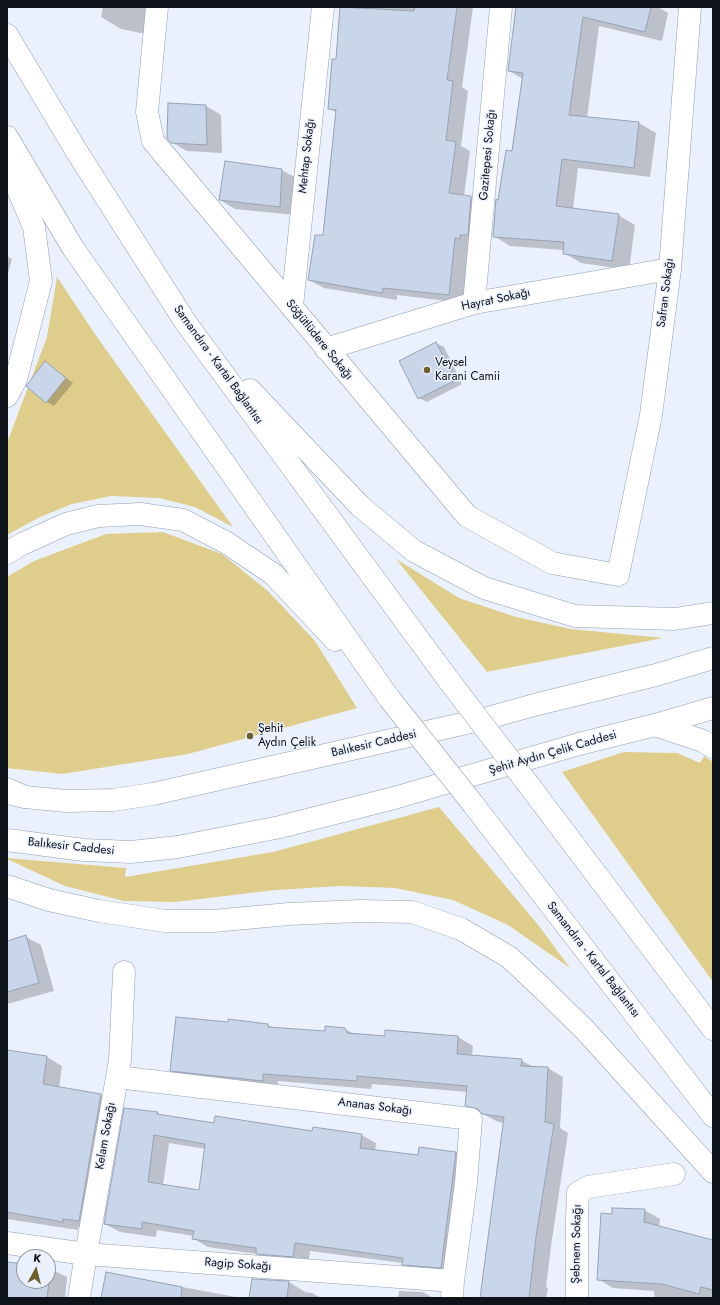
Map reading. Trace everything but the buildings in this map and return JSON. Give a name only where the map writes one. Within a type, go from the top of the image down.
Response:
[{"type":"main road","name":"Söğütlüdere Sokağı","points":[[157,7],[147,112],[153,141],[467,516],[552,563],[618,575]]},
{"type":"main road","name":"Mehtap Sokağı","points":[[292,306],[323,7]]},
{"type":"main road","name":"Gazitepesi Sokağı","points":[[474,303],[501,7]]},
{"type":"main road","name":"Safran Sokağı","points":[[618,575],[652,415],[670,269],[690,7]]},
{"type":"main road","name":"Samandıra - Kartal Bağlantısı","points":[[7,35],[77,152],[186,323],[450,682],[528,784]]},
{"type":"main road","points":[[7,137],[74,248],[389,698]]},
{"type":"main road","points":[[7,164],[34,227],[41,281],[16,379],[7,396]]},
{"type":"main road","name":"Hayrat Sokağı","points":[[326,349],[474,303],[670,269]]},
{"type":"main road","points":[[186,323],[360,506],[414,551],[484,588],[575,616],[675,619],[713,613]]},
{"type":"main road","points":[[7,553],[22,544],[66,524],[98,516],[140,514],[183,520],[227,543],[274,574],[389,698]]},
{"type":"main road","name":"Balıkesir Caddesi","points":[[13,793],[66,801],[112,800],[153,794],[484,719],[656,675],[713,658]]},
{"type":"main road","name":"Samandıra - Kartal Bağlantısı","points":[[389,698],[473,804],[713,1116]]},
{"type":"main road","name":"Şehit Aydın Çelik Caddesi","points":[[394,798],[579,744],[656,725],[713,708]]},
{"type":"main road","points":[[656,725],[703,741],[713,747]]},
{"type":"main road","points":[[528,784],[713,1006]]},
{"type":"main road","points":[[528,784],[713,1029]]},
{"type":"main road","name":"Balıkesir Caddesi","points":[[7,840],[92,850],[131,852],[178,847],[280,827],[394,798]]},
{"type":"main road","points":[[7,886],[49,900],[85,908],[165,921],[213,920],[360,910],[412,912],[461,929],[509,957],[552,998],[585,1030],[713,1172]]},
{"type":"main road","name":"Kelam Sokağı","points":[[79,1298],[120,1060],[124,972]]},
{"type":"main road","name":"Ananas Sokağı","points":[[117,1077],[472,1119],[453,1290]]},
{"type":"main road","name":"Şebnem Sokağı","points":[[577,1298],[576,1218],[578,1193],[588,1187],[674,1174]]},
{"type":"main road","name":"Ragip Sokağı","points":[[7,1243],[86,1254],[453,1290]]},
{"type":"shaded area","points":[[57,277],[97,337],[233,527],[195,507],[159,498],[111,496],[72,504],[40,517],[7,535],[7,443],[47,337]]},
{"type":"shaded area","points":[[163,532],[222,554],[268,591],[315,641],[357,708],[188,754],[62,774],[7,768],[7,577],[34,561],[106,534]]},
{"type":"shaded area","points":[[396,559],[459,598],[516,617],[571,629],[663,638],[487,672]]},
{"type":"shaded area","points":[[624,752],[677,753],[700,763],[704,756],[713,762],[713,982],[562,772]]},
{"type":"shaded area","points":[[439,807],[539,926],[570,968],[508,925],[453,900],[395,888],[341,886],[275,890],[175,902],[124,901],[65,886],[7,859],[126,868],[125,877],[273,852]]},
{"type":"place","name":"Veysel Karani Camii","points":[[427,370]]},
{"type":"place","name":"Şehit Aydın Çelik","points":[[250,736]]}]
